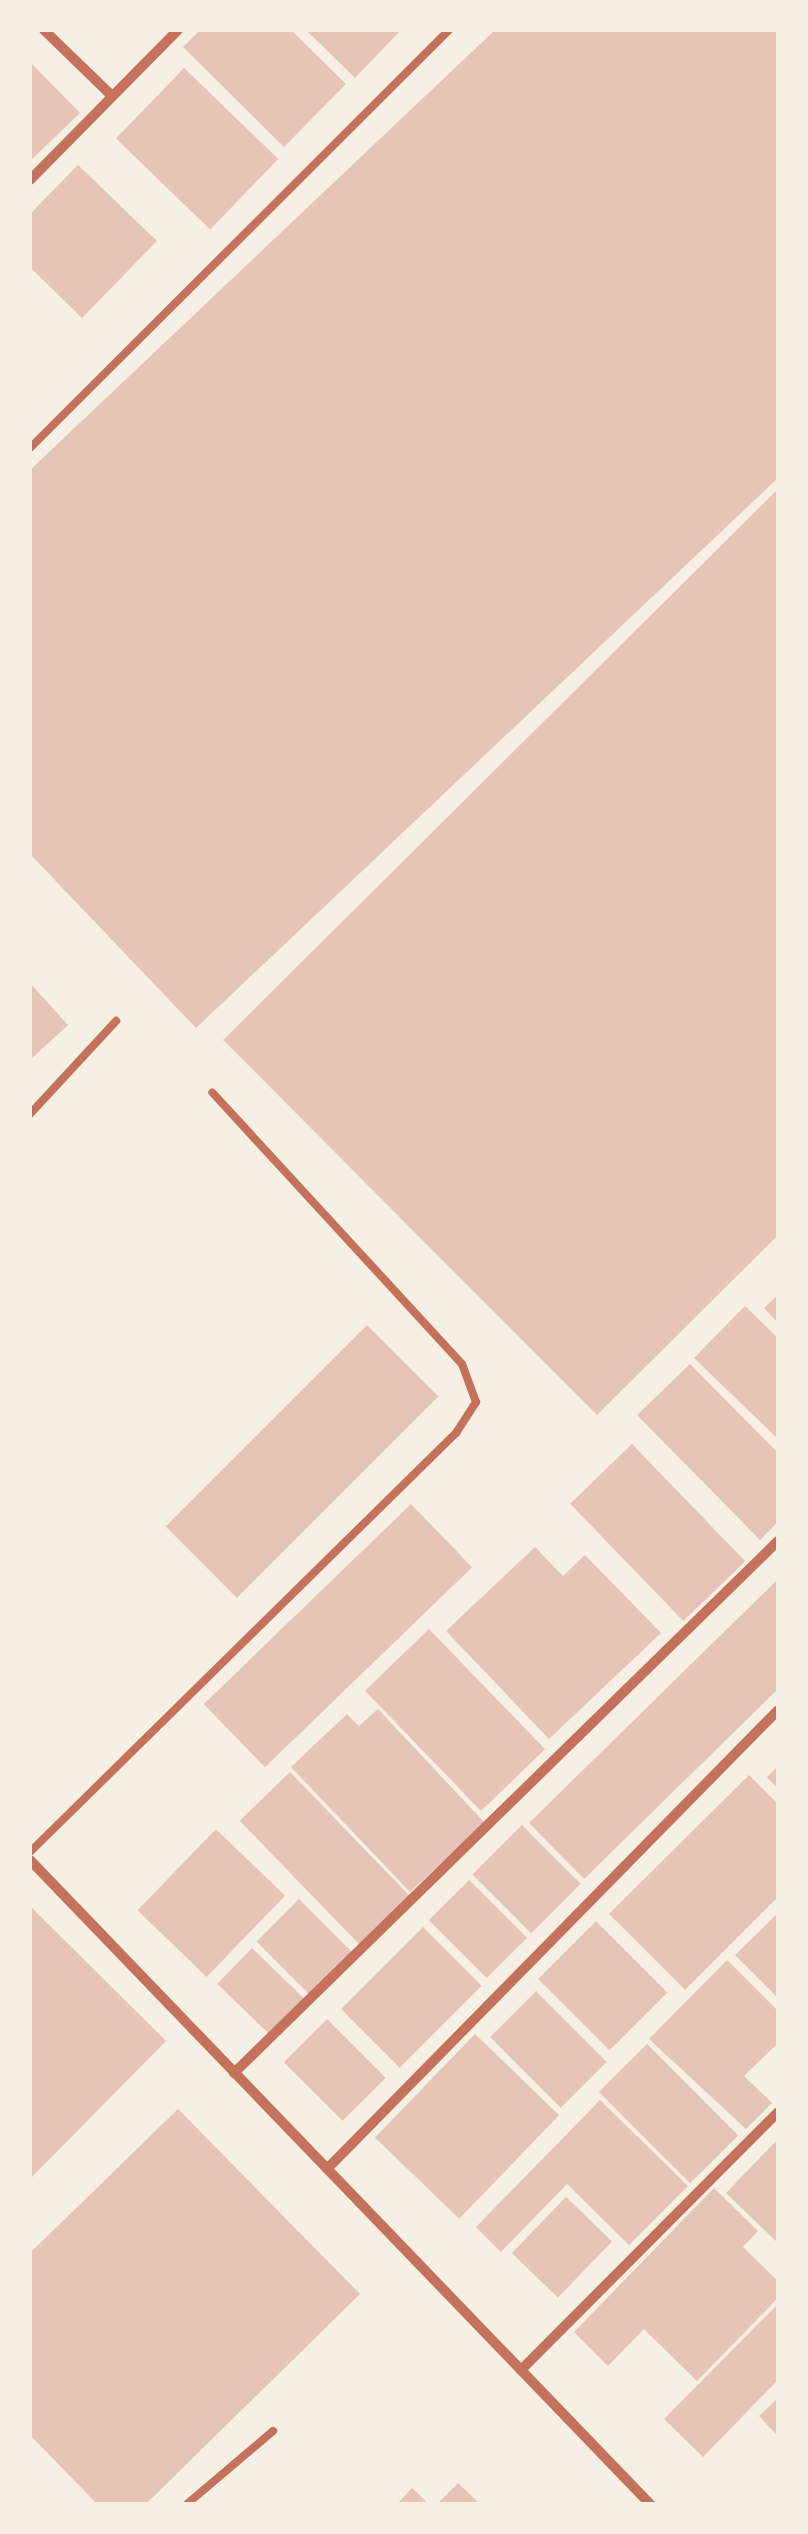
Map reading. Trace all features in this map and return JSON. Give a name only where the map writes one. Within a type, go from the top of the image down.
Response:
[{"type":"street","points":[[44,30],[112,96]]},
{"type":"street","points":[[30,180],[178,30]]},
{"type":"street","points":[[234,2073],[778,1541]]},
{"type":"street","points":[[327,2169],[778,1710]]},
{"type":"street","points":[[30,1860],[650,2504]]},
{"type":"street","points":[[520,2370],[778,2112]]},
{"type":"lane","points":[[30,448],[449,30]]},
{"type":"lane","points":[[30,1114],[116,1020]]},
{"type":"lane","points":[[30,1852],[456,1433],[476,1402],[462,1364],[212,1092]]},
{"type":"lane","points":[[186,2504],[273,2431]]},
{"type":"building","points":[[200,30],[291,30],[346,84],[284,147],[183,47]]},
{"type":"building","points":[[306,30],[401,30],[355,78]]},
{"type":"building","points":[[495,30],[778,30],[778,478],[196,1028],[30,854],[30,470]]},
{"type":"building","points":[[30,62],[80,113],[30,161]]},
{"type":"building","points":[[184,68],[278,159],[210,229],[116,138]]},
{"type":"building","points":[[78,165],[157,241],[82,318],[30,267],[30,214]]},
{"type":"building","points":[[778,489],[778,1235],[597,1415],[223,1040]]},
{"type":"building","points":[[30,983],[68,1025],[30,1060]]},
{"type":"building","points":[[778,1295],[778,1323],[764,1308]]},
{"type":"building","points":[[745,1306],[778,1338],[778,1439],[694,1358]]},
{"type":"building","points":[[367,1325],[438,1396],[237,1598],[165,1527]]},
{"type":"building","points":[[690,1364],[778,1453],[778,1522],[760,1540],[637,1415]]},
{"type":"building","points":[[632,1444],[745,1561],[683,1621],[570,1504]]},
{"type":"building","points":[[411,1504],[472,1567],[265,1767],[204,1704]]},
{"type":"building","points":[[535,1547],[563,1576],[585,1555],[661,1633],[549,1739],[446,1631]]},
{"type":"building","points":[[778,1579],[778,1689],[584,1879],[529,1823]]},
{"type":"building","points":[[429,1629],[545,1749],[481,1811],[365,1691]]},
{"type":"building","points":[[378,1709],[485,1823],[410,1892],[291,1767],[347,1714],[359,1726]]},
{"type":"building","points":[[778,1766],[778,1789],[767,1777]]},
{"type":"building","points":[[290,1772],[410,1896],[360,1945],[240,1821]]},
{"type":"building","points":[[749,1775],[778,1804],[778,1897],[685,1990],[609,1914]]},
{"type":"building","points":[[522,1825],[581,1884],[531,1933],[473,1874]]},
{"type":"building","points":[[216,1829],[285,1896],[207,1977],[138,1910]]},
{"type":"building","points":[[469,1880],[527,1938],[487,1978],[429,1920]]},
{"type":"building","points":[[299,1899],[352,1952],[310,1994],[257,1941]]},
{"type":"building","points":[[30,1906],[166,2041],[30,2179]]},
{"type":"building","points":[[778,1913],[778,1998],[735,1955]]},
{"type":"building","points":[[596,1921],[667,1992],[609,2050],[538,1979]]},
{"type":"building","points":[[423,1927],[482,1986],[400,2068],[341,2009]]},
{"type":"building","points":[[252,1948],[305,1999],[270,2035],[217,1984]]},
{"type":"building","points":[[727,1960],[778,2011],[778,2043],[744,2076],[772,2103],[746,2129],[649,2039]]},
{"type":"building","points":[[536,1991],[607,2062],[561,2108],[490,2037]]},
{"type":"building","points":[[327,2019],[386,2078],[343,2121],[284,2062]]},
{"type":"building","points":[[475,2034],[559,2115],[459,2219],[375,2138]]},
{"type":"building","points":[[647,2044],[738,2135],[690,2183],[599,2092]]},
{"type":"building","points":[[600,2100],[688,2186],[629,2245],[567,2184],[501,2252],[476,2227]]},
{"type":"building","points":[[178,2109],[360,2294],[146,2504],[97,2504],[30,2435],[30,2253]]},
{"type":"building","points":[[778,2139],[778,2243],[726,2193]]},
{"type":"building","points":[[714,2188],[758,2231],[743,2247],[778,2281],[778,2298],[697,2381],[644,2329],[608,2366],[574,2332]]},
{"type":"building","points":[[566,2197],[612,2241],[558,2298],[512,2253]]},
{"type":"building","points":[[778,2304],[778,2380],[703,2457],[664,2419]]},
{"type":"building","points":[[778,2398],[778,2436],[759,2416]]},
{"type":"building","points":[[458,2483],[480,2504],[437,2504]]},
{"type":"building","points":[[412,2488],[429,2504],[397,2504]]}]
